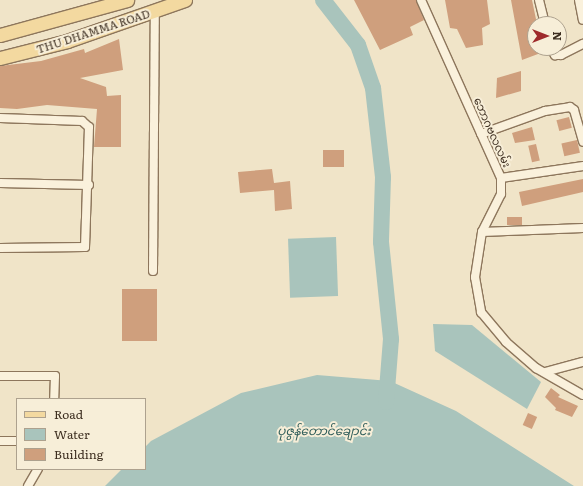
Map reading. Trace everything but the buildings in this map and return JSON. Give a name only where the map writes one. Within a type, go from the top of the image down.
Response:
[{"type":"main road","name":"THU DHAMMA ROAD","points":[[0,35],[127,0]]},
{"type":"main road","name":"THU DHAMMA ROAD","points":[[0,58],[68,41],[185,0]]},
{"type":"street","name":"ဘောဂဗလလမ်း","points":[[421,0],[501,178],[501,194],[482,232],[475,277],[481,312],[506,342],[536,368],[583,395]]},
{"type":"street","points":[[539,0],[543,16]]},
{"type":"street","points":[[579,0],[583,20]]},
{"type":"street","points":[[154,271],[155,11]]},
{"type":"street","points":[[567,52],[583,44]]},
{"type":"street","points":[[481,134],[545,111],[570,107],[574,110],[583,142]]},
{"type":"street","points":[[0,118],[88,123],[88,184],[84,247],[0,248]]},
{"type":"street","points":[[501,178],[583,166]]},
{"type":"street","points":[[0,183],[88,184]]},
{"type":"street","points":[[482,232],[583,228]]},
{"type":"street","points":[[544,372],[583,362]]},
{"type":"street","points":[[0,376],[55,376],[54,398]]},
{"type":"street","points":[[0,441],[16,441]]},
{"type":"street","points":[[28,486],[37,470]]},
{"type":"water","points":[[336,237],[338,296],[290,298],[288,239]]},
{"type":"water","points":[[433,324],[472,325],[541,382],[527,409],[435,351]]},
{"type":"water","name":"ပုဇွန်တောင်ချောင်း","points":[[317,375],[390,381],[456,411],[574,486],[105,486],[121,470],[146,470],[146,446],[151,441],[241,393]]},
{"type":"waterway","points":[[323,0],[358,45],[373,88],[383,177],[381,242],[391,339],[386,402]]}]
